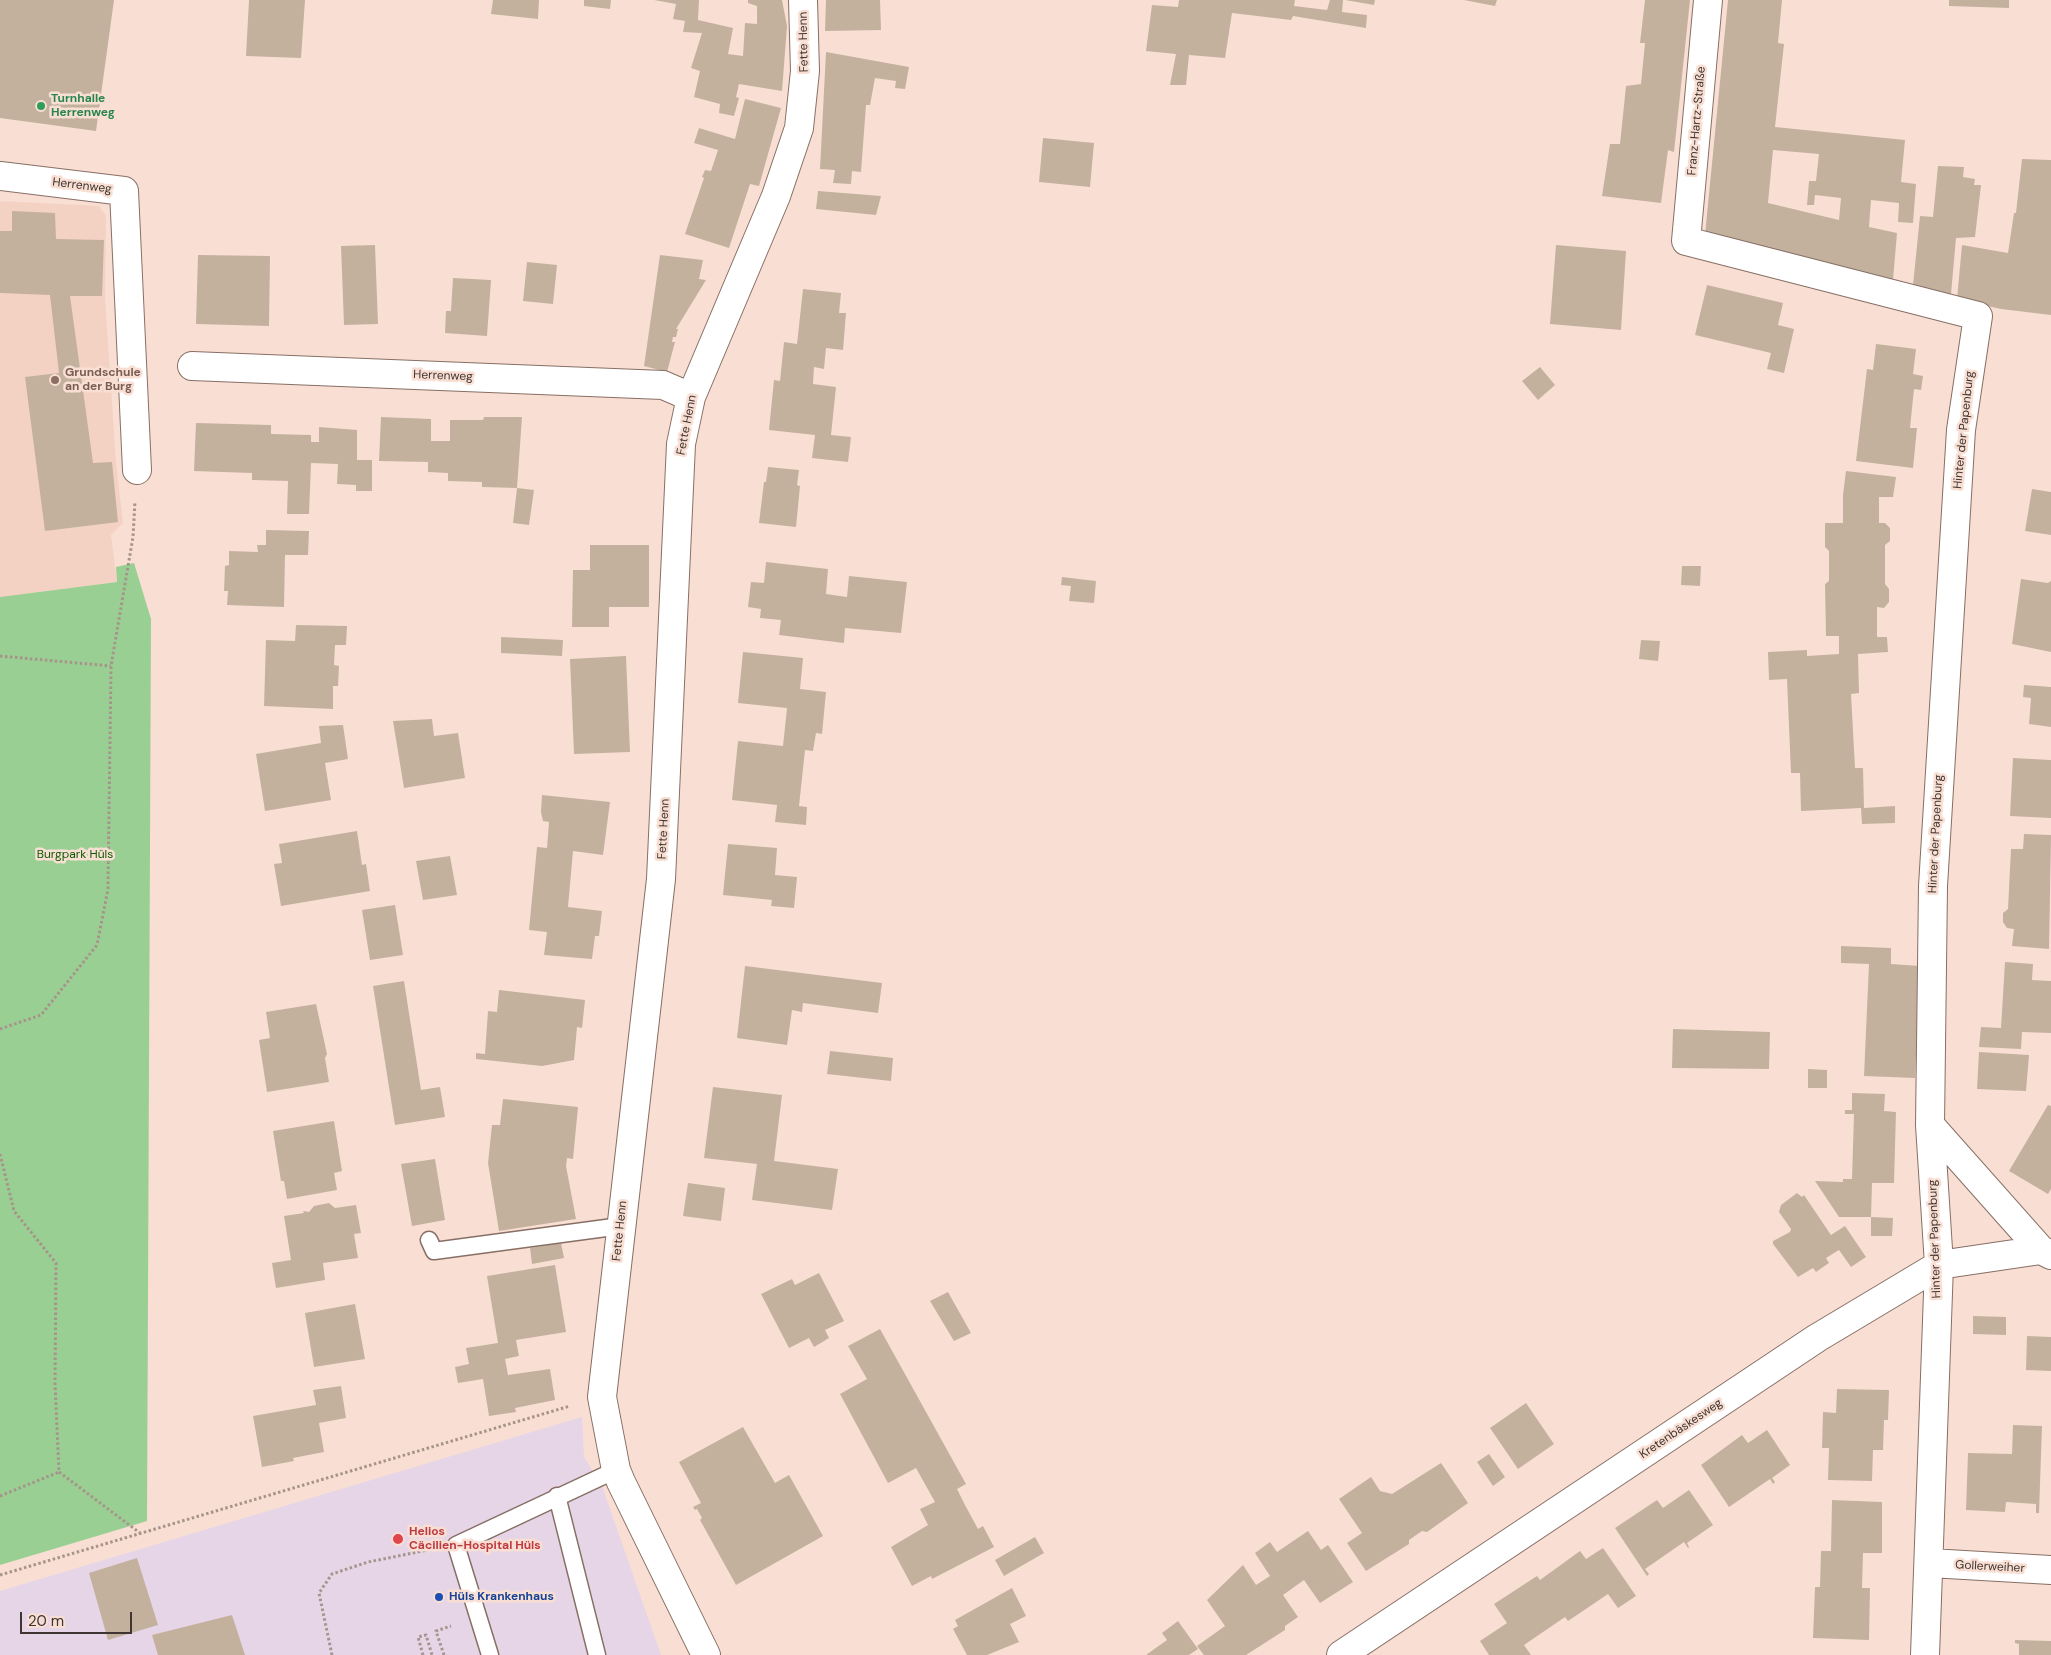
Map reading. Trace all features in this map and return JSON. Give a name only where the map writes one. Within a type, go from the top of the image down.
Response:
[{"type":"street","name":"Fette Henn","points":[[706,1655],[616,1470],[602,1397],[661,879],[681,444],[690,397],[776,196],[799,128],[805,71],[803,0]]},
{"type":"street","name":"Franz-Hartz-Straße","points":[[1686,241],[1708,0]]},
{"type":"street","name":"Herrenweg","points":[[0,176],[124,191],[137,470]]},
{"type":"street","name":"Hinter der Papenburg","points":[[1686,241],[1978,316],[1961,430],[1948,617],[1933,886],[1930,1125],[1939,1265],[1930,1563],[1925,1655]]},
{"type":"street","name":"Herrenweg","points":[[192,366],[663,385],[690,397]]},
{"type":"street","name":"Kretenbäskesweg","points":[[1930,1125],[2046,1253]]},
{"type":"street","name":"Kretenbäskesweg","points":[[1341,1655],[1817,1338],[1939,1265],[2046,1253]]},
{"type":"street","name":"Gollerweiher","points":[[1930,1563],[2051,1570]]},
{"type":"lane","points":[[429,1240],[434,1251],[621,1226]]},
{"type":"lane","points":[[490,1655],[456,1544],[556,1496],[616,1470]]},
{"type":"lane","points":[[556,1496],[597,1655]]},
{"type":"path","points":[[0,1029],[41,1015],[97,945],[108,889],[111,666],[133,536],[137,470]]},
{"type":"path","points":[[0,656],[111,666]]},
{"type":"path","points":[[0,1154],[14,1211],[56,1264],[54,1383],[59,1472],[140,1533]]},
{"type":"path","points":[[0,1575],[602,1397]]},
{"type":"path","points":[[0,1496],[59,1472]]},
{"type":"path","points":[[332,1655],[319,1593],[332,1574],[368,1562],[456,1544]]},
{"type":"path","points":[[436,1630],[444,1655]]},
{"type":"path","points":[[423,1655],[418,1637],[426,1634],[432,1655]]},
{"type":"shaded area","name":"Grundschule an der Burg","points":[[0,201],[99,206],[106,216],[105,298],[116,462],[123,523],[111,535],[117,582],[0,597]]},
{"type":"shaded area","name":"Helios Cäcilien-Hospital Hüls","points":[[582,1417],[584,1457],[602,1486],[661,1655],[0,1655],[0,1591]]},
{"type":"green space","name":"Burgpark Hüls","points":[[134,563],[151,619],[147,1521],[0,1565],[0,597],[117,582],[116,567]]},
{"type":"building","points":[[0,0],[114,0],[96,131],[0,118]]},
{"type":"building","points":[[249,0],[305,0],[301,58],[246,56]]},
{"type":"building","points":[[493,0],[539,0],[538,19],[491,14]]},
{"type":"building","points":[[584,0],[611,0],[610,9],[584,6]]},
{"type":"building","points":[[654,0],[699,0],[698,20],[733,28],[728,54],[743,56],[745,23],[757,24],[757,6],[748,3],[748,0],[782,0],[787,26],[782,91],[739,84],[736,97],[739,98],[734,116],[719,113],[720,104],[694,97],[700,71],[691,68],[702,33],[683,32],[685,21],[673,19],[676,4]]},
{"type":"building","points":[[826,0],[880,0],[881,30],[825,31]]},
{"type":"building","points":[[1179,0],[1295,0],[1294,6],[1327,10],[1330,0],[1343,0],[1342,12],[1367,15],[1366,28],[1293,16],[1291,20],[1232,13],[1225,58],[1189,55],[1186,85],[1170,85],[1176,54],[1146,51],[1152,5],[1178,7]]},
{"type":"building","points":[[1345,0],[1375,0],[1374,5]]},
{"type":"building","points":[[1464,0],[1497,0],[1495,6]]},
{"type":"building","points":[[1645,0],[1690,0],[1674,152],[1668,150],[1661,203],[1602,196],[1610,144],[1620,144],[1626,86],[1641,84],[1645,43],[1640,43]]},
{"type":"building","points":[[1728,0],[1782,0],[1778,43],[1784,44],[1775,127],[1905,140],[1901,182],[1916,184],[1913,223],[1898,222],[1899,203],[1871,200],[1869,227],[1897,233],[1893,280],[1705,235]],"holes":[[[1773,150],[1819,154],[1816,181],[1809,181],[1807,205],[1814,205],[1815,195],[1841,198],[1839,220],[1768,203]]]},
{"type":"building","points":[[1949,0],[2009,0],[2009,8],[1949,6]]},
{"type":"building","points":[[826,52],[909,67],[905,89],[895,88],[896,81],[875,78],[870,105],[866,105],[861,172],[852,171],[851,184],[833,183],[835,170],[820,169]]},
{"type":"building","points":[[745,99],[781,108],[759,186],[750,184],[729,248],[685,234],[704,178],[702,177],[705,170],[711,171],[718,150],[694,143],[699,128],[735,139]]},
{"type":"building","points":[[1043,138],[1094,143],[1090,187],[1039,182]]},
{"type":"building","points":[[2022,159],[2051,160],[2051,315],[2001,309],[1957,299],[1962,245],[2008,253],[2014,213],[2016,213]]},
{"type":"building","points":[[1938,166],[1964,167],[1963,177],[1975,179],[1974,185],[1981,185],[1975,237],[1956,238],[1951,294],[1913,285],[1920,216],[1933,217]]},
{"type":"building","points":[[818,191],[881,196],[876,215],[816,209]]},
{"type":"building","points":[[12,211],[55,213],[56,239],[104,240],[102,296],[70,296],[93,463],[112,462],[118,522],[45,531],[25,377],[59,373],[50,295],[0,293],[0,231],[12,231]]},
{"type":"building","points":[[375,245],[378,324],[344,325],[341,246]]},
{"type":"building","points":[[1556,245],[1626,251],[1621,330],[1550,324]]},
{"type":"building","points":[[198,255],[270,256],[269,326],[196,324]]},
{"type":"building","points":[[660,255],[703,260],[699,279],[706,280],[676,329],[678,329],[676,337],[673,337],[672,342],[675,342],[667,372],[644,366]]},
{"type":"building","points":[[527,262],[557,265],[553,304],[523,301]]},
{"type":"building","points":[[453,278],[491,280],[487,336],[445,333],[446,311],[451,311]]},
{"type":"building","points":[[1707,285],[1783,303],[1778,325],[1794,329],[1784,373],[1767,369],[1771,353],[1695,335]]},
{"type":"building","points":[[803,289],[841,293],[839,313],[846,313],[843,350],[826,348],[824,369],[814,367],[813,384],[836,387],[831,435],[851,437],[848,462],[812,458],[815,435],[769,430],[774,380],[780,381],[784,342],[797,344]]},
{"type":"building","points":[[1876,344],[1916,349],[1913,374],[1923,376],[1921,390],[1914,389],[1910,428],[1917,428],[1913,468],[1856,461],[1867,369],[1873,370]]},
{"type":"building","points":[[1540,367],[1555,385],[1538,400],[1522,381]]},
{"type":"building","points":[[381,417],[431,419],[431,441],[450,441],[450,420],[483,420],[484,417],[522,417],[517,488],[482,487],[482,482],[448,481],[448,473],[428,472],[428,462],[379,461]]},
{"type":"building","points":[[196,423],[271,425],[271,434],[311,435],[311,442],[319,442],[319,427],[357,430],[357,460],[372,460],[372,491],[356,491],[356,485],[337,484],[338,464],[311,463],[309,514],[287,514],[288,481],[252,480],[252,473],[194,471]]},
{"type":"building","points":[[768,467],[799,470],[797,485],[800,486],[796,527],[759,523],[764,482],[766,482]]},
{"type":"building","points":[[1846,471],[1896,477],[1893,497],[1879,497],[1879,523],[1885,523],[1890,528],[1890,541],[1885,545],[1885,584],[1889,589],[1889,602],[1884,608],[1877,607],[1877,637],[1887,637],[1888,652],[1858,654],[1859,693],[1851,694],[1855,768],[1863,768],[1864,808],[1895,806],[1895,823],[1862,824],[1861,808],[1801,811],[1800,773],[1791,773],[1787,679],[1769,680],[1768,652],[1807,650],[1807,656],[1839,654],[1839,636],[1826,636],[1825,584],[1829,581],[1829,551],[1825,547],[1825,523],[1843,523],[1843,495]]},
{"type":"building","points":[[517,488],[534,490],[529,525],[513,523]]},
{"type":"building","points":[[2032,489],[2051,492],[2051,535],[2025,531]]},
{"type":"building","points":[[266,530],[309,531],[308,555],[285,555],[284,607],[227,605],[228,591],[224,591],[225,566],[229,565],[229,551],[258,552],[257,545],[266,545]]},
{"type":"building","points":[[590,545],[649,545],[649,607],[609,607],[609,627],[572,627],[573,570],[590,570]]},
{"type":"building","points":[[766,562],[828,569],[826,594],[847,597],[849,576],[907,582],[901,633],[845,628],[844,643],[779,635],[781,620],[760,618],[761,609],[748,607],[751,582],[764,583]]},
{"type":"building","points":[[1682,566],[1701,566],[1700,586],[1681,585]]},
{"type":"building","points":[[1062,577],[1096,581],[1094,603],[1069,601],[1071,586],[1061,585]]},
{"type":"building","points":[[2021,579],[2048,583],[2051,581],[2051,652],[2012,644]]},
{"type":"building","points":[[296,625],[347,626],[346,645],[335,645],[334,665],[339,666],[338,686],[333,686],[333,709],[264,706],[266,640],[295,641]]},
{"type":"building","points":[[501,637],[563,640],[562,656],[501,653]]},
{"type":"building","points":[[1641,640],[1660,641],[1658,661],[1639,659]]},
{"type":"building","points":[[743,652],[803,658],[800,689],[826,692],[822,734],[816,733],[813,751],[805,750],[799,806],[807,807],[806,825],[775,822],[777,805],[732,800],[738,741],[783,746],[787,708],[738,703]]},
{"type":"building","points":[[626,656],[630,752],[574,754],[570,659]]},
{"type":"building","points":[[2024,685],[2051,687],[2051,727],[2029,724],[2031,698],[2023,697]]},
{"type":"building","points":[[432,719],[434,736],[458,733],[465,778],[404,788],[393,721]]},
{"type":"building","points":[[343,725],[348,759],[325,763],[331,800],[265,811],[256,754],[321,743],[319,726]]},
{"type":"building","points":[[2013,758],[2051,760],[2051,818],[2010,816]]},
{"type":"building","points":[[542,795],[610,802],[603,855],[573,851],[568,907],[602,911],[599,936],[595,936],[592,959],[544,955],[547,932],[529,930],[537,847],[547,848],[549,822],[543,821],[541,812]]},
{"type":"building","points":[[357,831],[362,865],[366,864],[370,891],[281,906],[274,864],[282,863],[279,844]]},
{"type":"building","points":[[2024,834],[2051,835],[2049,949],[2012,946],[2014,929],[2007,928],[2003,922],[2003,913],[2008,909],[2011,849],[2023,849]]},
{"type":"building","points":[[728,844],[777,848],[775,875],[797,877],[794,908],[771,906],[772,900],[723,895]]},
{"type":"building","points":[[450,856],[457,895],[423,900],[416,861]]},
{"type":"building","points":[[395,905],[403,955],[370,960],[362,910]]},
{"type":"building","points":[[1841,946],[1891,948],[1891,964],[1920,966],[1915,1078],[1864,1076],[1869,964],[1841,963]]},
{"type":"building","points":[[2005,962],[2033,964],[2032,980],[2051,981],[2051,1033],[2022,1032],[2021,1049],[1979,1047],[1981,1027],[2001,1028]]},
{"type":"building","points":[[745,966],[882,983],[878,1013],[803,1003],[802,1012],[792,1010],[787,1045],[737,1038]]},
{"type":"building","points":[[404,981],[421,1090],[440,1087],[445,1117],[395,1125],[373,986]]},
{"type":"building","points":[[499,990],[585,1000],[582,1028],[577,1027],[574,1060],[542,1066],[476,1059],[476,1053],[485,1054],[488,1011],[497,1012]]},
{"type":"building","points":[[316,1004],[327,1054],[325,1058],[329,1082],[267,1092],[259,1040],[270,1038],[266,1012]]},
{"type":"building","points":[[1673,1029],[1770,1032],[1769,1069],[1672,1068]]},
{"type":"building","points":[[830,1051],[893,1058],[891,1081],[827,1074]]},
{"type":"building","points":[[1979,1052],[2029,1055],[2026,1091],[1977,1089]]},
{"type":"building","points":[[1808,1069],[1827,1070],[1827,1088],[1808,1088]]},
{"type":"building","points":[[713,1087],[782,1095],[774,1161],[838,1169],[832,1210],[752,1200],[757,1164],[704,1158]]},
{"type":"building","points":[[1852,1093],[1885,1094],[1884,1111],[1896,1112],[1894,1183],[1872,1183],[1871,1217],[1839,1217],[1815,1181],[1843,1182],[1843,1179],[1852,1179],[1854,1114],[1845,1114],[1845,1110],[1852,1110]]},
{"type":"building","points":[[503,1099],[578,1107],[573,1159],[567,1158],[566,1166],[576,1219],[499,1231],[488,1163],[492,1125],[500,1125]]},
{"type":"building","points":[[2048,1105],[2051,1106],[2051,1189],[2048,1194],[2009,1171]]},
{"type":"building","points":[[334,1121],[342,1171],[334,1173],[337,1190],[287,1199],[284,1181],[281,1181],[273,1131]]},
{"type":"building","points":[[435,1159],[445,1220],[412,1226],[401,1164]]},
{"type":"building","points":[[688,1183],[725,1188],[721,1221],[683,1216]]},
{"type":"building","points":[[1797,1193],[1802,1197],[1804,1195],[1831,1235],[1845,1226],[1866,1257],[1851,1267],[1839,1250],[1826,1258],[1829,1263],[1816,1272],[1813,1268],[1798,1277],[1773,1244],[1773,1241],[1790,1232],[1791,1229],[1779,1212],[1781,1205]]},
{"type":"building","points":[[329,1203],[335,1208],[356,1205],[361,1233],[354,1234],[358,1258],[323,1263],[325,1280],[276,1288],[272,1263],[291,1260],[284,1216],[304,1213],[303,1211],[309,1212],[314,1206]]},
{"type":"building","points":[[1871,1217],[1893,1218],[1892,1236],[1871,1236]]},
{"type":"building","points":[[561,1243],[564,1258],[532,1264],[530,1248]]},
{"type":"building","points":[[555,1265],[566,1332],[516,1340],[519,1356],[505,1359],[508,1375],[550,1369],[555,1400],[515,1408],[516,1412],[489,1416],[483,1379],[458,1383],[455,1367],[469,1364],[466,1348],[498,1343],[487,1276]]},
{"type":"building","points":[[819,1273],[844,1321],[825,1330],[829,1338],[814,1347],[809,1338],[789,1348],[761,1294],[792,1279],[795,1285]]},
{"type":"building","points":[[948,1292],[971,1333],[954,1341],[930,1301]]},
{"type":"building","points":[[355,1304],[365,1359],[314,1367],[305,1313]]},
{"type":"building","points":[[1973,1316],[2006,1317],[2006,1335],[1973,1334]]},
{"type":"building","points":[[880,1329],[966,1484],[957,1489],[965,1505],[978,1529],[983,1526],[994,1547],[932,1579],[931,1576],[912,1586],[891,1547],[928,1525],[920,1509],[935,1502],[916,1468],[888,1483],[840,1394],[867,1379],[848,1346]]},
{"type":"building","points":[[2027,1336],[2051,1337],[2051,1371],[2026,1370]]},
{"type":"building","points":[[341,1386],[346,1418],[319,1423],[324,1452],[293,1458],[294,1461],[262,1467],[253,1416],[316,1405],[313,1390]]},
{"type":"building","points":[[1837,1389],[1889,1390],[1888,1420],[1884,1420],[1883,1450],[1873,1450],[1872,1481],[1828,1480],[1829,1448],[1822,1448],[1823,1412],[1836,1413]]},
{"type":"building","points":[[1526,1403],[1554,1444],[1518,1469],[1490,1428]]},
{"type":"building","points":[[2013,1425],[2042,1426],[2039,1513],[2036,1513],[2036,1504],[2006,1502],[2005,1512],[1966,1510],[1968,1453],[2012,1454]]},
{"type":"building","points":[[743,1427],[775,1483],[789,1475],[823,1536],[736,1585],[700,1520],[702,1518],[697,1509],[695,1510],[693,1507],[701,1503],[679,1462]]},
{"type":"building","points":[[1767,1430],[1790,1465],[1772,1478],[1775,1482],[1773,1484],[1770,1479],[1729,1507],[1701,1465],[1742,1435],[1748,1443]]},
{"type":"building","points":[[1489,1454],[1505,1477],[1493,1486],[1477,1462]]},
{"type":"building","points":[[1441,1463],[1468,1503],[1427,1532],[1422,1531],[1409,1540],[1409,1544],[1366,1571],[1347,1543],[1362,1533],[1339,1499],[1371,1477],[1380,1491],[1392,1494]]},
{"type":"building","points":[[1689,1490],[1713,1525],[1687,1543],[1688,1548],[1684,1542],[1645,1569],[1649,1574],[1647,1576],[1615,1528],[1657,1500],[1663,1508]]},
{"type":"building","points":[[1832,1500],[1882,1502],[1882,1553],[1863,1553],[1862,1588],[1870,1588],[1869,1640],[1813,1638],[1815,1587],[1820,1587],[1821,1551],[1831,1551]]},
{"type":"building","points":[[1308,1531],[1321,1550],[1328,1545],[1353,1582],[1320,1603],[1304,1580],[1283,1595],[1298,1617],[1285,1626],[1285,1630],[1246,1655],[1204,1655],[1197,1646],[1225,1626],[1207,1600],[1243,1565],[1256,1585],[1270,1576],[1255,1553],[1270,1542],[1277,1552]]},
{"type":"building","points":[[1035,1537],[1044,1553],[1004,1576],[995,1560]]},
{"type":"building","points":[[1603,1548],[1636,1596],[1618,1608],[1608,1594],[1568,1621],[1565,1617],[1524,1645],[1531,1655],[1489,1655],[1480,1641],[1507,1623],[1494,1604],[1537,1576],[1540,1580],[1580,1551],[1586,1559]]},
{"type":"building","points":[[137,1558],[158,1625],[108,1640],[89,1573]]},
{"type":"building","points":[[1012,1588],[1026,1616],[1010,1624],[1019,1642],[987,1655],[967,1655],[953,1629],[958,1626],[955,1620]]},
{"type":"building","points":[[232,1615],[245,1655],[158,1655],[152,1635]]},
{"type":"building","points":[[1178,1621],[1198,1649],[1189,1655],[1146,1655],[1167,1640],[1162,1633]]},
{"type":"building","points":[[2015,1640],[2051,1641],[2051,1655],[2019,1655],[2019,1644],[2015,1643]]},
{"type":"place","name":"Turnhalle Herrenweg","points":[[41,106]]},
{"type":"place","name":"Grundschule an der Burg","points":[[55,380]]},
{"type":"place","name":"Helios Cäcilien-Hospital Hüls","points":[[398,1539]]},
{"type":"place","name":"Hüls Krankenhaus","points":[[439,1597]]}]
